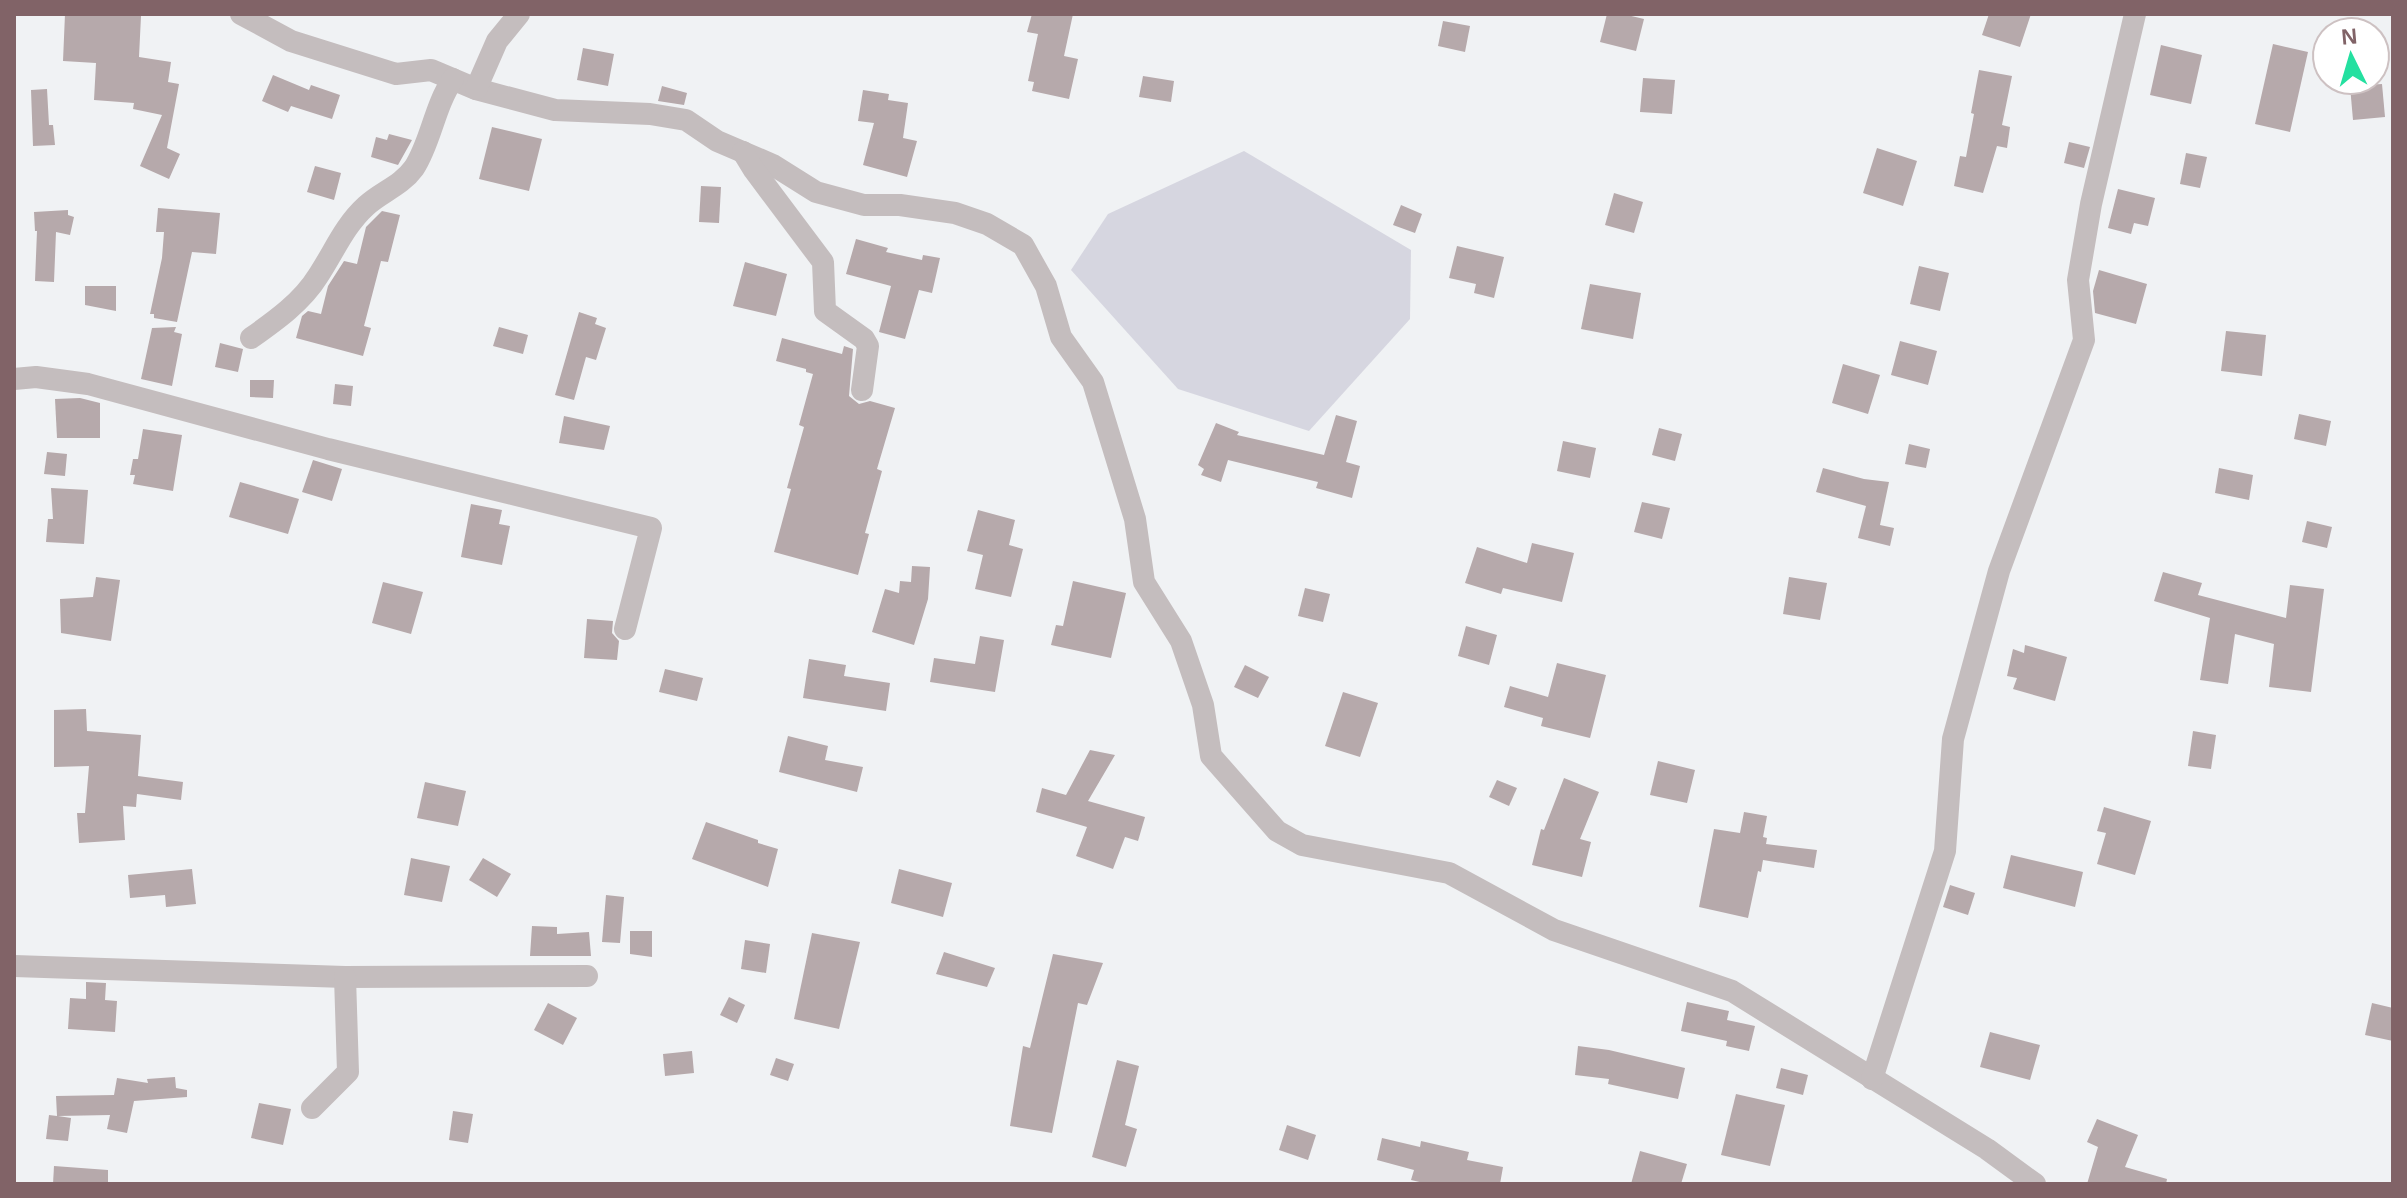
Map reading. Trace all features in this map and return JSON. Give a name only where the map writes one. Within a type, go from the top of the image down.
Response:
[{"type":"street","points":[[241,14],[291,41],[396,74],[431,70],[476,89],[555,110],[650,114],[686,120],[717,141],[773,165],[816,192],[864,205],[900,205],[955,213],[987,224],[1023,245],[1046,286],[1061,337],[1093,382],[1135,519],[1144,582],[1181,641],[1203,705],[1211,756],[1277,831],[1302,845],[1449,873],[1554,930],[1732,991],[1987,1149],[2035,1184]]},
{"type":"street","points":[[476,89],[497,41],[519,14]]},
{"type":"street","points":[[1872,1079],[1945,851],[1953,739],[1999,571],[2084,340],[2078,280],[2097,176],[2135,14]]},
{"type":"street","points":[[251,338],[282,316],[317,279],[342,233],[366,205],[405,180],[416,165],[442,95],[453,79]]},
{"type":"street","points":[[743,152],[823,262],[825,311],[864,339],[868,346],[862,390]]},
{"type":"street","points":[[14,379],[36,377],[88,384],[328,449],[651,528],[625,629]]},
{"type":"street","points":[[14,966],[345,977],[587,976]]},
{"type":"street","points":[[312,1108],[348,1072],[345,977]]},
{"type":"shaded area","points":[[1244,151],[1411,250],[1410,319],[1309,431],[1178,389],[1071,270],[1108,214]]},
{"type":"building","points":[[65,14],[141,16],[139,57],[171,62],[168,82],[179,84],[167,148],[180,154],[169,179],[140,166],[162,115],[133,109],[134,103],[94,100],[96,63],[63,61]]},
{"type":"building","points":[[1032,14],[1073,14],[1064,56],[1078,59],[1069,99],[1032,91],[1034,82],[1028,81],[1038,34],[1027,32]]},
{"type":"building","points":[[1607,14],[1644,19],[1636,51],[1600,42]]},
{"type":"building","points":[[1989,14],[2031,14],[2020,47],[1982,35]]},
{"type":"building","points":[[1443,21],[1470,26],[1465,52],[1438,46]]},
{"type":"building","points":[[2273,44],[2308,52],[2290,132],[2255,124]]},
{"type":"building","points":[[2161,45],[2202,55],[2191,104],[2150,95]]},
{"type":"building","points":[[583,48],[614,54],[608,86],[577,80]]},
{"type":"building","points":[[1979,70],[2012,76],[2002,125],[2010,127],[2007,148],[1997,146],[1983,193],[1954,186],[1960,156],[1966,157]]},
{"type":"building","points":[[273,75],[309,90],[311,85],[340,95],[332,119],[291,106],[288,112],[262,101]]},
{"type":"building","points":[[1143,76],[1174,81],[1171,102],[1139,97]]},
{"type":"building","points":[[1643,78],[1675,80],[1672,114],[1640,112]]},
{"type":"building","points":[[662,86],[687,93],[684,105],[658,101]]},
{"type":"building","points":[[47,89],[49,125],[53,125],[55,145],[33,146],[31,90]]},
{"type":"building","points":[[863,90],[889,94],[888,100],[908,103],[903,138],[917,141],[907,177],[863,165],[874,123],[858,121]]},
{"type":"building","points":[[2351,96],[2383,96],[2385,117],[2353,120]]},
{"type":"building","points":[[492,127],[542,139],[529,191],[479,179]]},
{"type":"building","points":[[389,134],[412,140],[398,165],[371,157],[376,137],[387,140]]},
{"type":"building","points":[[2069,142],[2090,147],[2084,168],[2064,163]]},
{"type":"building","points":[[1877,148],[1917,161],[1903,206],[1863,193]]},
{"type":"building","points":[[2186,153],[2207,157],[2200,188],[2180,184]]},
{"type":"building","points":[[315,166],[341,173],[334,200],[307,192]]},
{"type":"building","points":[[701,186],[721,187],[719,223],[699,222]]},
{"type":"building","points":[[2118,189],[2155,198],[2148,226],[2134,223],[2131,234],[2108,228]]},
{"type":"building","points":[[1614,193],[1643,202],[1634,233],[1605,225]]},
{"type":"building","points":[[1401,205],[1422,214],[1415,233],[1393,225]]},
{"type":"building","points":[[158,208],[220,213],[216,254],[192,252],[177,322],[154,318],[154,314],[150,314],[162,258],[164,232],[156,232]]},
{"type":"building","points":[[68,210],[68,215],[74,217],[70,235],[56,232],[54,282],[35,281],[37,231],[34,212]]},
{"type":"building","points":[[382,211],[400,215],[388,262],[381,261],[364,326],[371,328],[363,356],[296,338],[302,316],[308,311],[321,314],[328,286],[344,261],[357,264],[366,227]]},
{"type":"building","points":[[856,239],[888,248],[886,252],[922,260],[923,255],[940,258],[932,293],[919,290],[905,339],[879,332],[891,286],[846,274]]},
{"type":"building","points":[[1457,246],[1504,257],[1494,298],[1474,293],[1476,284],[1449,278]]},
{"type":"building","points":[[745,262],[787,274],[776,316],[733,306]]},
{"type":"building","points":[[1919,266],[1949,273],[1940,311],[1910,304]]},
{"type":"building","points":[[2099,270],[2147,284],[2136,324],[2095,313],[2093,291]]},
{"type":"building","points":[[1590,284],[1641,293],[1633,339],[1581,329]]},
{"type":"building","points":[[85,286],[116,286],[116,311],[85,305]]},
{"type":"building","points":[[579,312],[597,318],[595,324],[606,328],[596,360],[586,357],[574,400],[555,395]]},
{"type":"building","points":[[176,327],[174,332],[182,334],[172,386],[141,379],[152,328]]},
{"type":"building","points":[[499,327],[528,335],[523,354],[493,346]]},
{"type":"building","points":[[2226,331],[2266,335],[2262,376],[2221,371]]},
{"type":"building","points":[[782,338],[842,354],[844,346],[853,349],[849,396],[859,404],[870,401],[895,408],[877,469],[882,471],[865,533],[869,534],[858,575],[774,552],[791,489],[787,488],[804,427],[799,425],[813,374],[776,361]]},
{"type":"building","points":[[1900,341],[1937,351],[1928,385],[1891,375]]},
{"type":"building","points":[[220,343],[243,349],[238,372],[215,367]]},
{"type":"building","points":[[1843,364],[1880,375],[1868,414],[1832,403]]},
{"type":"building","points":[[250,380],[274,380],[273,398],[250,397]]},
{"type":"building","points":[[335,384],[353,386],[351,406],[333,404]]},
{"type":"building","points":[[80,398],[100,403],[100,438],[57,438],[55,399]]},
{"type":"building","points":[[2299,414],[2331,421],[2326,446],[2294,439]]},
{"type":"building","points":[[1336,415],[1357,421],[1346,462],[1360,466],[1352,498],[1316,488],[1318,482],[1228,460],[1221,482],[1201,475],[1204,469],[1198,465],[1216,423],[1239,432],[1237,435],[1324,455]]},
{"type":"building","points":[[564,416],[610,426],[604,450],[559,443]]},
{"type":"building","points":[[1659,428],[1682,434],[1675,461],[1652,455]]},
{"type":"building","points":[[143,429],[182,435],[173,491],[133,484],[135,475],[130,475],[133,459],[138,459]]},
{"type":"building","points":[[1563,441],[1596,448],[1590,478],[1557,471]]},
{"type":"building","points":[[1909,444],[1930,449],[1926,468],[1905,464]]},
{"type":"building","points":[[47,452],[67,454],[65,476],[44,474]]},
{"type":"building","points":[[313,460],[342,469],[332,501],[302,492]]},
{"type":"building","points":[[1823,468],[1889,482],[1880,525],[1894,528],[1890,546],[1858,538],[1866,506],[1816,492]]},
{"type":"building","points":[[2219,468],[2253,475],[2249,500],[2215,493]]},
{"type":"building","points":[[240,482],[299,499],[288,534],[229,517]]},
{"type":"building","points":[[51,488],[88,490],[84,544],[46,542],[48,519],[53,519]]},
{"type":"building","points":[[1642,502],[1670,508],[1662,539],[1634,532]]},
{"type":"building","points":[[471,504],[502,510],[499,524],[510,526],[502,565],[461,557]]},
{"type":"building","points":[[978,510],[1015,520],[1009,545],[1023,549],[1011,597],[975,589],[983,555],[967,551]]},
{"type":"building","points":[[2307,521],[2332,527],[2327,548],[2302,542]]},
{"type":"building","points":[[1532,543],[1574,553],[1562,602],[1503,588],[1501,594],[1465,583],[1477,547],[1527,563]]},
{"type":"building","points":[[912,566],[930,567],[928,599],[914,645],[872,632],[885,589],[899,593],[900,581],[911,582]]},
{"type":"building","points":[[2163,572],[2202,583],[2198,595],[2286,618],[2290,585],[2324,589],[2311,692],[2269,687],[2274,644],[2235,634],[2228,684],[2200,680],[2210,618],[2154,601]]},
{"type":"building","points":[[96,577],[120,580],[111,641],[61,633],[60,599],[93,597]]},
{"type":"building","points":[[1789,577],[1827,583],[1820,620],[1783,614]]},
{"type":"building","points":[[1073,581],[1126,593],[1111,658],[1051,645],[1056,625],[1063,626]]},
{"type":"building","points":[[383,582],[423,592],[411,634],[372,623]]},
{"type":"building","points":[[1305,588],[1330,594],[1323,622],[1298,616]]},
{"type":"building","points":[[587,619],[613,621],[612,633],[619,641],[617,660],[584,658]]},
{"type":"building","points":[[1466,626],[1497,635],[1489,665],[1458,656]]},
{"type":"building","points":[[980,636],[1004,640],[995,692],[930,682],[934,658],[975,664]]},
{"type":"building","points":[[2025,645],[2067,657],[2055,701],[2013,689],[2017,678],[2007,676],[2013,649],[2024,653]]},
{"type":"building","points":[[809,659],[846,665],[844,676],[890,683],[886,711],[803,698]]},
{"type":"building","points":[[1557,663],[1606,675],[1590,738],[1541,726],[1543,718],[1504,707],[1510,686],[1548,697]]},
{"type":"building","points":[[1245,665],[1269,677],[1258,698],[1234,687]]},
{"type":"building","points":[[665,669],[703,678],[697,701],[659,692]]},
{"type":"building","points":[[1343,692],[1378,703],[1360,757],[1325,746]]},
{"type":"building","points":[[86,709],[87,731],[141,735],[138,776],[183,782],[181,800],[137,794],[136,807],[123,806],[125,840],[79,843],[77,813],[85,813],[89,766],[54,767],[54,710]]},
{"type":"building","points":[[2193,731],[2216,735],[2211,769],[2188,766]]},
{"type":"building","points":[[788,736],[828,746],[825,760],[863,767],[857,792],[779,772]]},
{"type":"building","points":[[1090,750],[1115,755],[1088,801],[1145,817],[1138,841],[1125,837],[1113,869],[1076,856],[1087,827],[1036,812],[1042,788],[1066,795]]},
{"type":"building","points":[[1658,761],[1695,770],[1687,803],[1650,795]]},
{"type":"building","points":[[1564,778],[1599,792],[1580,839],[1591,842],[1582,877],[1532,865],[1541,829],[1544,830]]},
{"type":"building","points":[[1497,780],[1517,788],[1509,806],[1489,797]]},
{"type":"building","points":[[425,782],[466,791],[458,826],[417,818]]},
{"type":"building","points":[[2104,807],[2151,821],[2135,875],[2097,864],[2106,833],[2097,831]]},
{"type":"building","points":[[1744,812],[1767,816],[1763,837],[1767,838],[1766,844],[1817,850],[1814,868],[1763,860],[1748,918],[1699,907],[1714,829],[1740,833]]},
{"type":"building","points":[[706,822],[778,849],[768,887],[692,859]]},
{"type":"building","points":[[2011,855],[2083,872],[2075,907],[2003,888]]},
{"type":"building","points":[[411,858],[450,866],[442,902],[404,895]]},
{"type":"building","points":[[483,858],[511,874],[497,897],[469,880]]},
{"type":"building","points":[[192,869],[196,904],[166,907],[165,895],[130,898],[128,875]]},
{"type":"building","points":[[899,869],[952,883],[943,917],[891,903]]},
{"type":"building","points":[[1950,885],[1975,893],[1968,915],[1943,907]]},
{"type":"building","points":[[606,895],[624,897],[620,943],[602,942]]},
{"type":"building","points":[[532,926],[557,927],[557,934],[589,932],[591,956],[530,956]]},
{"type":"building","points":[[630,931],[652,931],[652,957],[630,954]]},
{"type":"building","points":[[812,933],[860,942],[839,1029],[794,1019]]},
{"type":"building","points":[[745,940],[770,944],[766,973],[741,969]]},
{"type":"building","points":[[944,952],[995,968],[987,987],[936,974]]},
{"type":"building","points":[[1053,954],[1103,963],[1087,1005],[1078,1003],[1052,1133],[1010,1126],[1023,1046],[1030,1048]]},
{"type":"building","points":[[86,982],[106,983],[105,1000],[117,1001],[115,1032],[68,1029],[70,998],[86,999]]},
{"type":"building","points":[[729,997],[745,1005],[737,1023],[720,1015]]},
{"type":"building","points":[[1687,1002],[1729,1011],[1727,1020],[1755,1026],[1749,1051],[1726,1046],[1727,1041],[1681,1031]]},
{"type":"building","points":[[548,1003],[577,1018],[563,1045],[534,1030]]},
{"type":"building","points":[[2372,1003],[2393,1008],[2393,1041],[2365,1035]]},
{"type":"building","points":[[1990,1032],[2040,1045],[2030,1080],[1980,1067]]},
{"type":"building","points":[[1578,1046],[1685,1068],[1678,1099],[1608,1084],[1609,1079],[1575,1075]]},
{"type":"building","points":[[692,1051],[694,1073],[665,1076],[663,1054]]},
{"type":"building","points":[[776,1058],[794,1064],[788,1081],[770,1075]]},
{"type":"building","points":[[1117,1060],[1139,1066],[1125,1125],[1137,1129],[1126,1167],[1092,1157]]},
{"type":"building","points":[[1781,1068],[1808,1075],[1803,1095],[1776,1088]]},
{"type":"building","points":[[175,1077],[176,1088],[187,1090],[187,1097],[134,1101],[127,1133],[107,1129],[110,1115],[58,1116],[71,1118],[68,1141],[46,1139],[49,1115],[57,1116],[56,1096],[114,1095],[117,1078],[148,1083],[147,1079]]},
{"type":"building","points":[[1736,1094],[1785,1105],[1770,1166],[1721,1155]]},
{"type":"building","points":[[259,1103],[291,1109],[283,1145],[251,1138]]},
{"type":"building","points":[[453,1111],[473,1114],[468,1143],[449,1140]]},
{"type":"building","points":[[2097,1119],[2138,1135],[2125,1167],[2167,1179],[2166,1184],[2087,1184],[2098,1147],[2087,1142]]},
{"type":"building","points":[[1287,1125],[1316,1135],[1308,1160],[1279,1150]]},
{"type":"building","points":[[1382,1138],[1420,1147],[1421,1141],[1469,1152],[1467,1160],[1503,1167],[1500,1184],[1428,1184],[1411,1180],[1414,1170],[1377,1160]]},
{"type":"building","points":[[1640,1151],[1687,1164],[1681,1184],[1631,1184]]},
{"type":"building","points":[[54,1166],[108,1170],[108,1184],[53,1184]]}]
